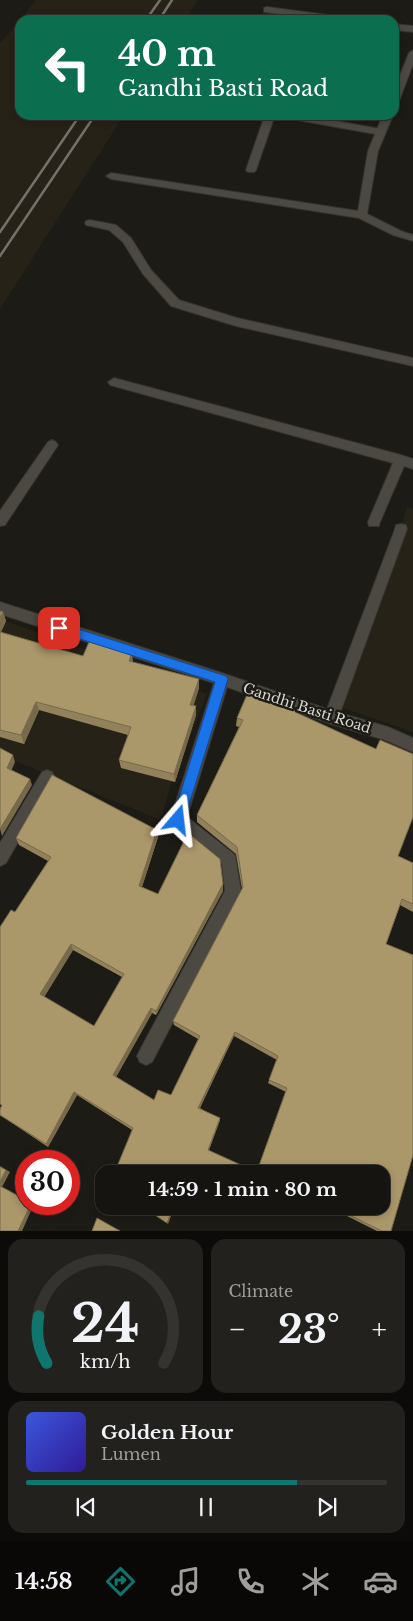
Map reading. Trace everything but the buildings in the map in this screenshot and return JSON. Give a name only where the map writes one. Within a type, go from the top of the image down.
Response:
[{"type":"street","points":[[267,10],[305,15]]},
{"type":"street","points":[[399,28],[413,29]]},
{"type":"street","points":[[399,92],[408,77],[413,53]]},
{"type":"street","points":[[251,170],[268,120]]},
{"type":"street","points":[[314,120],[381,132]]},
{"type":"street","points":[[362,215],[373,151],[386,120]]},
{"type":"street","points":[[111,176],[362,215],[397,233],[413,238]]},
{"type":"street","points":[[90,224],[112,227],[127,240],[147,272],[175,303],[236,322],[413,362]]},
{"type":"street","points":[[114,382],[407,462],[374,522]]},
{"type":"street","points":[[0,521],[52,445]]},
{"type":"street","points":[[331,717],[400,529]]},
{"type":"street","name":"Gandhi Basti Road","points":[[0,608],[388,734],[413,745]]},
{"type":"street","points":[[146,1056],[233,892],[229,860],[178,820],[222,679]]},
{"type":"street","points":[[0,858],[47,777]]},
{"type":"shaded area","points":[[36,0],[198,0],[188,15],[24,15]]},
{"type":"shaded area","points":[[15,26],[15,120],[121,120],[0,309],[0,44]]},
{"type":"shaded area","points":[[407,507],[413,509],[413,732],[343,708]]},
{"type":"shaded area","points":[[0,619],[207,694],[170,787],[161,820],[0,755]]},
{"type":"railway","points":[[150,15],[160,0]]},
{"type":"railway","points":[[162,15],[172,0]]},
{"type":"railway","points":[[0,232],[77,120]]},
{"type":"railway","points":[[0,256],[92,120]]},
{"type":"route","points":[[59,628],[222,679],[178,820]]}]
